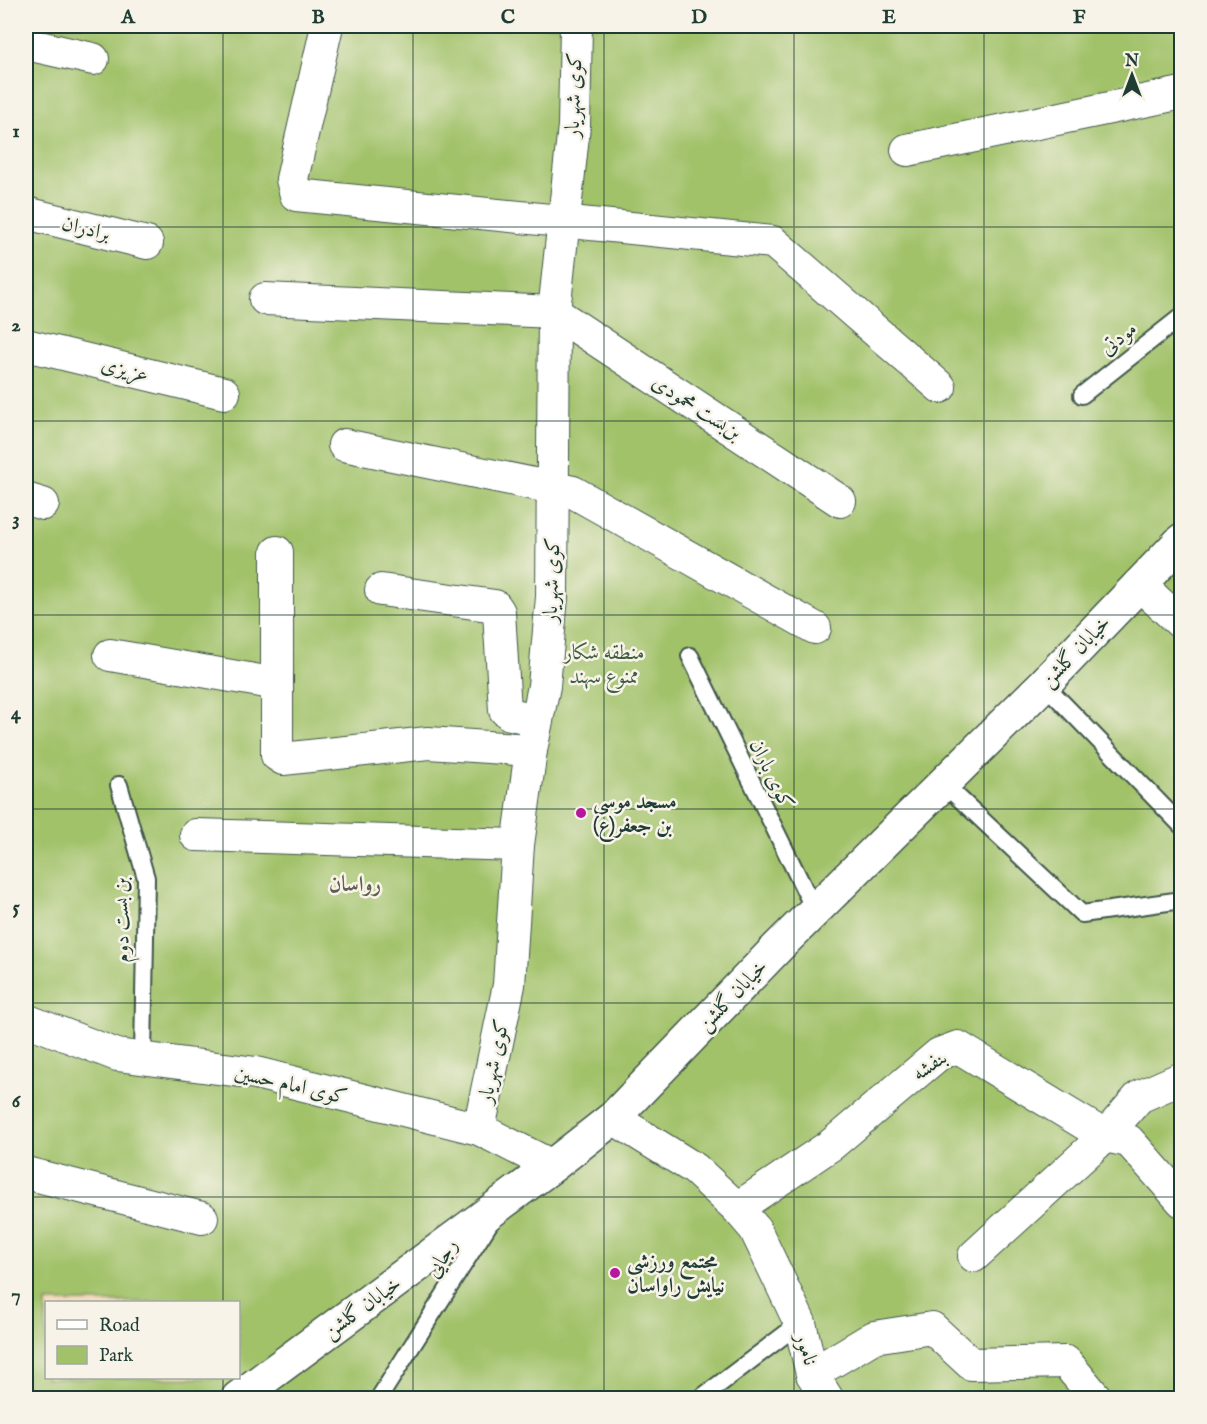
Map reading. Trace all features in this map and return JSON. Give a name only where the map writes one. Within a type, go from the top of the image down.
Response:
[{"type":"street","points":[[327,26],[292,179],[296,195],[773,242],[940,387]]},
{"type":"street","name":"کوی شهریار","points":[[479,1129],[509,985],[518,845],[534,735],[544,686],[552,597],[554,312],[574,126],[576,26]]},
{"type":"street","points":[[26,44],[93,59]]},
{"type":"street","points":[[907,150],[1182,93]]},
{"type":"street","name":"برادران","points":[[26,213],[147,243]]},
{"type":"street","points":[[265,299],[554,312]]},
{"type":"street","name":"بن‌بست محمودی","points":[[554,312],[840,501]]},
{"type":"street","name":"عزیزی","points":[[26,345],[224,393]]},
{"type":"street","points":[[344,445],[553,486],[573,492],[815,628]]},
{"type":"street","name":"خیابان گلشن","points":[[238,1398],[552,1166],[613,1118],[815,911],[1044,684],[1182,540]]},
{"type":"street","points":[[277,552],[277,755],[283,759],[428,743],[534,735]]},
{"type":"street","points":[[1139,584],[1182,624]]},
{"type":"street","points":[[381,590],[495,606],[499,612],[505,710],[534,735]]},
{"type":"street","points":[[110,655],[277,684]]},
{"type":"street","points":[[196,835],[518,845]]},
{"type":"street","name":"کوی امام حسین","points":[[26,1020],[117,1055],[256,1073],[479,1129],[552,1166]]},
{"type":"street","name":"بنفشه","points":[[737,1208],[831,1145],[939,1054],[958,1047],[1105,1136],[1129,1141],[1182,1201]]},
{"type":"street","points":[[974,1257],[1105,1136],[1139,1097],[1182,1078]]},
{"type":"street","name":"نامور","points":[[613,1118],[695,1169],[737,1208],[755,1229],[800,1323],[820,1386],[874,1337],[932,1328],[971,1364],[1066,1362],[1096,1398]]},
{"type":"street","points":[[26,1173],[202,1218]]},
{"type":"lane","name":"مودتی","points":[[1082,395],[1182,316]]},
{"type":"lane","name":"کوی باران","points":[[690,656],[815,911]]},
{"type":"lane","points":[[1044,684],[1182,826]]},
{"type":"lane","points":[[944,784],[1082,914],[1182,900]]},
{"type":"lane","name":"بن بست دوم","points":[[119,785],[146,878],[143,1058]]},
{"type":"lane","name":"رجایی","points":[[379,1398],[502,1203]]},
{"type":"lane","points":[[701,1398],[800,1323]]},
{"type":"green space","name":"منطقه شکار ممنوع سهند","points":[[26,26],[1181,26],[1181,1398],[26,1398]]},
{"type":"place","name":"مسجد موسی بن جعفر(ع)","points":[[581,813]]},
{"type":"place","name":"مجتمع ورزشی نیایش راواسان","points":[[615,1273]]},
{"type":"district","name":"رواسان","points":[[355,883]]}]
